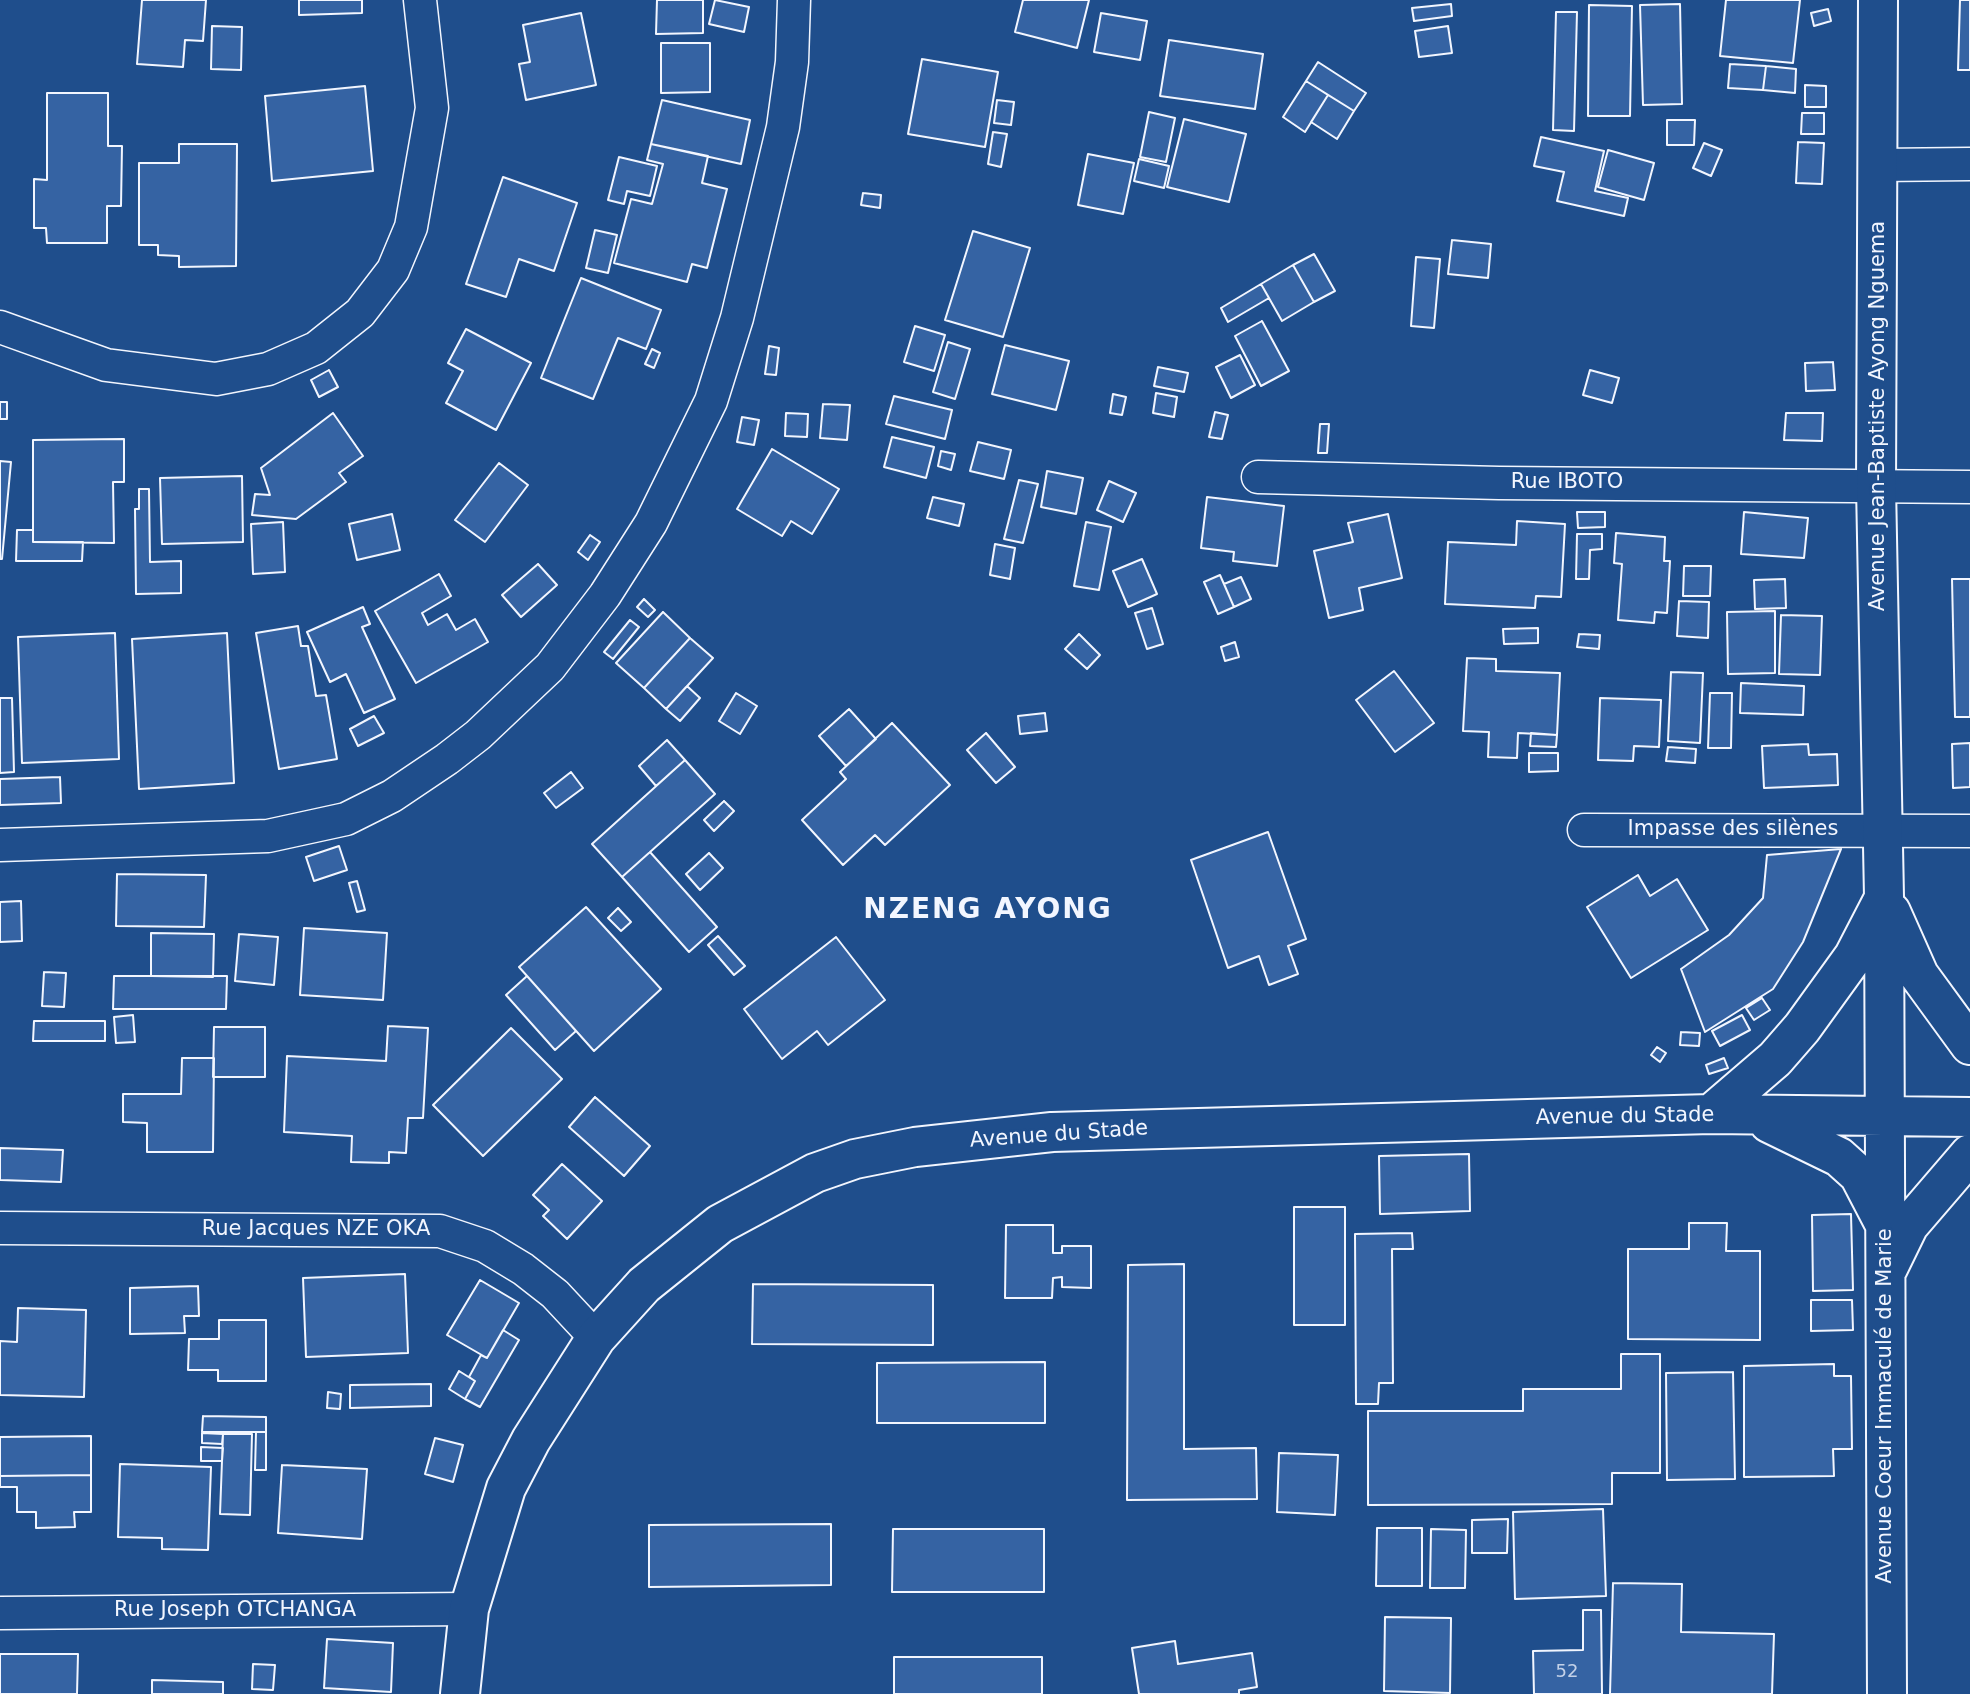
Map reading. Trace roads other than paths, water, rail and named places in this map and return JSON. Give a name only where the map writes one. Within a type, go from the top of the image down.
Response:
[{"type":"main road","name":"Avenue Jean-Baptiste Ayong Nguema","points":[[1878,0],[1876,486],[1883,831]]},
{"type":"main road","points":[[1883,831],[1885,1118]]},
{"type":"main road","points":[[1884,897],[1919,975],[1970,1045]]},
{"type":"main road","points":[[1711,1114],[1775,1059],[1802,1028],[1854,956],[1884,897]]},
{"type":"main road","name":"Avenue du Stade","points":[[460,1694],[469,1609],[506,1488],[531,1440],[596,1338],[644,1285],[720,1224],[758,1201],[815,1173],[855,1159],[915,1147],[1052,1132],[1711,1114],[1970,1117]]},
{"type":"main road","points":[[1751,1116],[1781,1127],[1839,1157],[1859,1175],[1875,1201],[1885,1226]]},
{"type":"main road","name":"Avenue Coeur Immaculé de Marie","points":[[1885,1118],[1889,1515],[1887,1694]]},
{"type":"main road","points":[[1885,1277],[1909,1225],[1970,1154]]},
{"type":"street","points":[[0,327],[106,365],[216,379],[268,369],[316,348],[360,313],[393,270],[411,227],[420,190],[432,108],[420,0]]},
{"type":"street","points":[[0,845],[268,836],[346,819],[392,796],[438,765],[478,735],[550,667],[605,594],[651,523],[711,401],[741,306],[783,127],[792,62],[794,0]]},
{"type":"street","points":[[1879,165],[1970,164]]},
{"type":"street","name":"Rue IBOTO","points":[[1258,477],[1970,487]]},
{"type":"street","name":"Impasse des silènes","points":[[1584,830],[1970,831]]},
{"type":"street","name":"Rue Jacques NZE OKA","points":[[0,1228],[440,1231],[485,1246],[523,1269],[555,1294],[596,1338]]},
{"type":"street","name":"Rue Joseph OTCHANGA","points":[[0,1613],[469,1609]]},
{"type":"district","name":"NZENG AYONG","points":[[988,911]]}]
